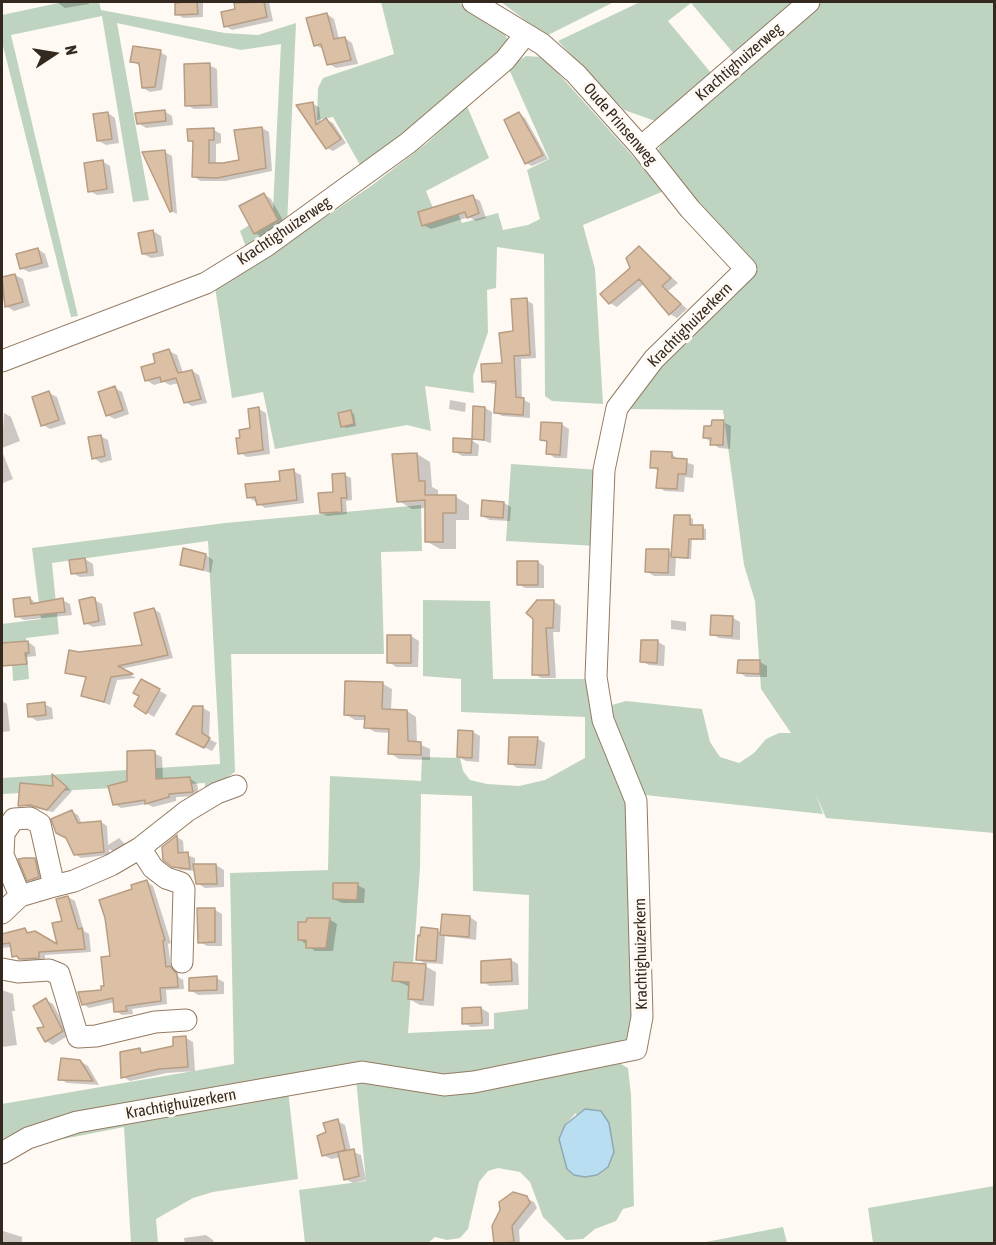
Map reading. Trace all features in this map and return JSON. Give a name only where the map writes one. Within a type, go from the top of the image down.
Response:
[{"type":"street","name":"Oude Prinsenweg","points":[[473,2],[554,53],[576,74],[641,147],[690,208],[746,269]]},
{"type":"street","name":"Krachtighuizerweg","points":[[641,147],[809,2]]},
{"type":"street","name":"Krachtighuizerweg","points":[[2,361],[206,283],[266,246],[408,143],[505,60],[525,35]]},
{"type":"street","name":"Krachtighuizerkern","points":[[2,1153],[28,1138],[77,1122],[362,1072],[444,1085],[474,1082],[636,1049],[642,1017],[636,801],[603,720],[596,677],[604,470],[616,408],[654,359],[746,269]]},
{"type":"street","points":[[2,913],[20,896],[96,872],[140,848],[187,811],[217,792],[236,786]]},
{"type":"street","points":[[20,896],[3,855],[4,832],[14,819],[30,818],[40,824],[54,886]]},
{"type":"street","points":[[140,848],[153,868],[166,878],[181,883],[184,889],[182,962]]},
{"type":"street","points":[[2,969],[18,972],[49,970],[59,974],[78,1037],[96,1036],[155,1022],[186,1020]]},
{"type":"green space","points":[[63,2],[99,2],[101,10],[225,33],[258,35],[296,23],[287,225],[247,250],[240,231],[273,210],[281,44],[241,50],[117,23],[149,200],[133,202],[102,16],[11,35],[78,316],[71,317],[2,42],[2,15]]},
{"type":"green space","points":[[381,2],[458,2],[502,30],[509,42],[364,172],[333,117],[317,120],[318,88],[323,78],[394,54]]},
{"type":"green space","points":[[501,2],[614,2],[546,36]]},
{"type":"green space","points":[[640,2],[797,2],[735,55],[691,3],[668,21],[712,74],[658,122],[624,110],[558,41]]},
{"type":"green space","points":[[822,2],[994,2],[994,833],[826,818],[816,795],[823,814],[645,795],[608,716],[612,705],[626,701],[702,709],[710,742],[720,757],[739,763],[754,753],[766,739],[779,733],[791,733],[761,689],[755,601],[744,565],[723,410],[618,409],[758,270],[717,227],[658,150],[670,131],[708,103]]},
{"type":"green space","points":[[526,56],[541,57],[549,63],[664,191],[583,225],[595,269],[603,404],[552,401],[545,396],[544,254],[497,247],[496,288],[487,290],[488,332],[473,376],[474,393],[425,386],[431,431],[407,425],[275,449],[263,392],[232,398],[215,287],[305,231],[371,186],[427,143],[467,106],[489,158],[426,191],[433,208],[454,203],[462,223],[498,213],[503,230],[528,225],[540,219],[527,170],[549,159],[508,67]]},
{"type":"green space","points":[[511,464],[600,470],[597,546],[506,541]]},
{"type":"green space","points":[[421,505],[422,551],[381,552],[384,654],[231,654],[235,772],[205,792],[205,783],[2,794],[2,778],[220,764],[208,541],[52,563],[59,634],[26,638],[29,679],[13,681],[11,643],[2,644],[2,624],[41,619],[32,548],[225,523]]},
{"type":"green space","points":[[423,600],[490,601],[493,679],[590,679],[634,825],[635,1028],[627,1042],[464,1079],[380,1069],[3,1144],[2,1104],[234,1064],[230,873],[328,870],[330,776],[421,781],[422,757],[460,758],[463,771],[470,780],[487,784],[519,786],[545,780],[585,758],[585,717],[461,712],[461,679],[423,676]],"holes":[[[421,794],[472,796],[473,891],[529,895],[528,1009],[494,1013],[494,1029],[408,1033],[420,868]]]},
{"type":"green space","points":[[603,1062],[619,1063],[628,1068],[631,1095],[634,1206],[623,1209],[616,1221],[595,1229],[583,1239],[566,1240],[543,1217],[530,1182],[520,1172],[498,1168],[488,1171],[479,1182],[468,1229],[460,1238],[447,1240],[435,1237],[428,1243],[305,1243],[299,1190],[366,1181],[356,1079],[437,1091]],"holes":[[[576,1113],[597,1175],[585,1177],[559,1139],[565,1125]]]},
{"type":"green space","points":[[288,1090],[298,1179],[213,1192],[193,1198],[156,1219],[158,1243],[131,1243],[124,1127],[48,1142],[48,1138]]},
{"type":"green space","points":[[994,1186],[994,1243],[873,1243],[868,1208]]},
{"type":"green space","points":[[783,1227],[787,1243],[701,1243]]},
{"type":"water","points":[[585,1109],[601,1111],[609,1123],[614,1152],[608,1167],[597,1175],[585,1177],[574,1175],[567,1169],[559,1139],[565,1125]]},
{"type":"building","points":[[197,2],[198,14],[175,15],[175,3]]},
{"type":"building","points":[[264,2],[267,17],[224,27],[221,12],[235,9],[234,3]]},
{"type":"building","points":[[327,13],[334,39],[345,37],[351,60],[327,65],[321,44],[314,46],[306,18]]},
{"type":"building","points":[[133,46],[161,50],[155,87],[142,88],[139,63],[130,62]]},
{"type":"building","points":[[210,63],[211,105],[185,106],[184,64]]},
{"type":"building","points":[[313,102],[316,125],[326,118],[341,139],[326,149],[296,105]]},
{"type":"building","points":[[165,110],[166,121],[137,124],[135,113]]},
{"type":"building","points":[[108,112],[112,139],[97,141],[93,114]]},
{"type":"building","points":[[519,112],[543,155],[525,164],[504,120]]},
{"type":"building","points":[[262,127],[266,168],[217,178],[192,177],[193,141],[188,141],[187,129],[214,128],[214,140],[209,140],[209,163],[223,163],[239,160],[234,130]]},
{"type":"building","points":[[165,150],[172,211],[170,212],[142,152]]},
{"type":"building","points":[[103,160],[107,189],[88,192],[84,163]]},
{"type":"building","points":[[264,193],[278,220],[254,234],[239,206]]},
{"type":"building","points":[[473,195],[479,213],[467,218],[465,212],[422,226],[418,212]]},
{"type":"building","points":[[153,230],[157,252],[142,254],[138,233]]},
{"type":"building","points":[[639,246],[671,278],[662,286],[681,304],[669,315],[639,279],[609,304],[600,294],[630,268],[626,258]]},
{"type":"building","points":[[38,248],[42,263],[20,269],[16,254]]},
{"type":"building","points":[[15,274],[23,302],[5,307],[2,277]]},
{"type":"building","points":[[527,298],[530,355],[514,356],[516,397],[524,398],[523,415],[494,413],[496,381],[482,382],[481,364],[502,363],[499,333],[513,331],[511,299]]},
{"type":"building","points":[[169,349],[178,373],[192,370],[201,399],[184,403],[176,378],[161,382],[160,377],[145,381],[141,367],[155,363],[153,354]]},
{"type":"building","points":[[115,386],[123,410],[106,416],[98,392]]},
{"type":"building","points":[[49,391],[59,420],[41,426],[32,397]]},
{"type":"building","points":[[473,406],[485,407],[484,440],[472,439]]},
{"type":"building","points":[[259,407],[263,450],[238,454],[236,438],[240,438],[239,430],[250,428],[248,409]]},
{"type":"building","points":[[351,410],[354,424],[341,427],[338,413]]},
{"type":"building","points":[[712,420],[724,420],[723,445],[710,445],[711,438],[703,438],[704,426],[711,426]]},
{"type":"building","points":[[541,422],[562,423],[560,455],[546,454],[547,441],[540,440]]},
{"type":"building","points":[[101,435],[105,456],[92,459],[88,437]]},
{"type":"building","points":[[453,438],[472,439],[471,453],[453,452]]},
{"type":"building","points":[[651,451],[672,452],[672,458],[687,459],[686,474],[678,474],[677,489],[656,488],[658,468],[650,468]]},
{"type":"building","points":[[417,453],[419,481],[425,481],[425,495],[456,495],[456,513],[443,513],[443,542],[425,542],[425,500],[397,502],[392,454]]},
{"type":"building","points":[[294,469],[297,500],[257,505],[255,497],[247,498],[245,484],[280,481],[279,471]]},
{"type":"building","points":[[345,473],[347,498],[341,498],[342,512],[320,513],[318,493],[333,492],[332,474]]},
{"type":"building","points":[[482,500],[504,502],[503,518],[481,516]]},
{"type":"building","points":[[674,515],[690,515],[690,525],[703,525],[703,539],[689,539],[688,558],[671,557]]},
{"type":"building","points":[[183,548],[206,554],[203,570],[180,565]]},
{"type":"building","points":[[646,549],[669,549],[668,573],[645,572]]},
{"type":"building","points":[[85,558],[87,572],[71,574],[69,560]]},
{"type":"building","points":[[517,561],[538,561],[538,585],[517,585]]},
{"type":"building","points":[[30,597],[31,604],[63,598],[65,612],[15,617],[13,599]]},
{"type":"building","points":[[95,598],[99,621],[84,624],[79,600]]},
{"type":"building","points":[[537,600],[554,600],[553,628],[546,628],[549,675],[532,675],[533,619],[526,613]]},
{"type":"building","points":[[154,608],[168,655],[118,666],[133,674],[111,677],[104,702],[81,696],[86,677],[65,673],[69,650],[79,652],[142,645],[134,613]]},
{"type":"building","points":[[711,615],[733,616],[732,636],[710,635]]},
{"type":"building","points":[[387,635],[411,635],[411,663],[387,663]]},
{"type":"building","points":[[641,640],[658,640],[657,663],[640,662]]},
{"type":"building","points":[[28,641],[29,653],[25,653],[27,664],[2,666],[2,643]]},
{"type":"building","points":[[738,660],[760,660],[760,674],[737,673]]},
{"type":"building","points":[[141,679],[160,689],[146,714],[134,706],[139,696],[133,693]]},
{"type":"building","points":[[345,681],[383,682],[382,709],[407,710],[408,741],[421,742],[421,755],[388,754],[389,729],[364,728],[365,716],[344,715]]},
{"type":"building","points":[[45,702],[46,715],[28,717],[27,704]]},
{"type":"building","points":[[193,706],[203,706],[202,733],[210,738],[204,748],[176,734]]},
{"type":"building","points":[[458,730],[473,731],[472,758],[457,757]]},
{"type":"building","points":[[509,737],[538,737],[535,765],[508,764]]},
{"type":"building","points":[[127,751],[155,751],[156,779],[190,777],[193,792],[169,794],[169,797],[145,804],[145,800],[113,805],[108,786],[127,781]]},
{"type":"building","points":[[52,774],[67,787],[47,810],[30,805],[18,806],[20,783],[53,786]]},
{"type":"building","points":[[72,810],[78,823],[101,821],[104,852],[74,855],[66,838],[56,833],[51,819]]},
{"type":"building","points":[[177,835],[178,853],[188,852],[190,869],[172,867],[163,860],[162,847]]},
{"type":"building","points":[[35,858],[39,877],[27,881],[18,859]]},
{"type":"building","points":[[193,864],[216,864],[217,884],[196,884]]},
{"type":"building","points":[[147,880],[165,940],[163,941],[166,967],[170,966],[177,974],[178,987],[160,988],[161,1001],[126,1006],[127,1011],[114,1012],[113,998],[82,1005],[78,992],[101,990],[101,986],[104,986],[101,957],[110,956],[105,918],[99,900],[132,889],[131,885]]},
{"type":"building","points":[[333,883],[358,883],[357,900],[333,899]]},
{"type":"building","points":[[68,896],[78,929],[82,928],[85,949],[39,952],[39,958],[12,957],[10,943],[2,944],[2,934],[25,928],[27,933],[35,931],[57,944],[52,923],[62,921],[56,899]]},
{"type":"building","points":[[197,908],[215,908],[215,942],[198,943]]},
{"type":"building","points":[[442,914],[470,916],[469,937],[440,935]]},
{"type":"building","points":[[307,918],[330,918],[326,948],[306,948],[306,940],[298,940],[298,922],[306,922]]},
{"type":"building","points":[[421,927],[438,929],[436,961],[416,960]]},
{"type":"building","points":[[511,959],[512,981],[481,983],[481,961]]},
{"type":"building","points":[[394,962],[426,964],[423,1000],[408,999],[409,982],[392,981]]},
{"type":"building","points":[[217,976],[217,990],[189,991],[189,978]]},
{"type":"building","points":[[46,998],[63,1031],[45,1042],[37,1028],[44,1027],[33,1006]]},
{"type":"building","points":[[481,1007],[482,1023],[462,1024],[462,1008]]},
{"type":"building","points":[[186,1036],[188,1067],[159,1069],[121,1078],[120,1052],[140,1048],[141,1053],[173,1046],[173,1037]]},
{"type":"building","points":[[61,1058],[80,1060],[93,1081],[58,1080]]},
{"type":"building","points":[[338,1119],[345,1150],[322,1156],[317,1136],[326,1132],[323,1123]]},
{"type":"building","points":[[354,1149],[359,1176],[344,1180],[338,1152]]},
{"type":"building","points":[[513,1192],[527,1196],[530,1203],[512,1226],[514,1242],[494,1244],[492,1226],[500,1210],[499,1202]]}]
